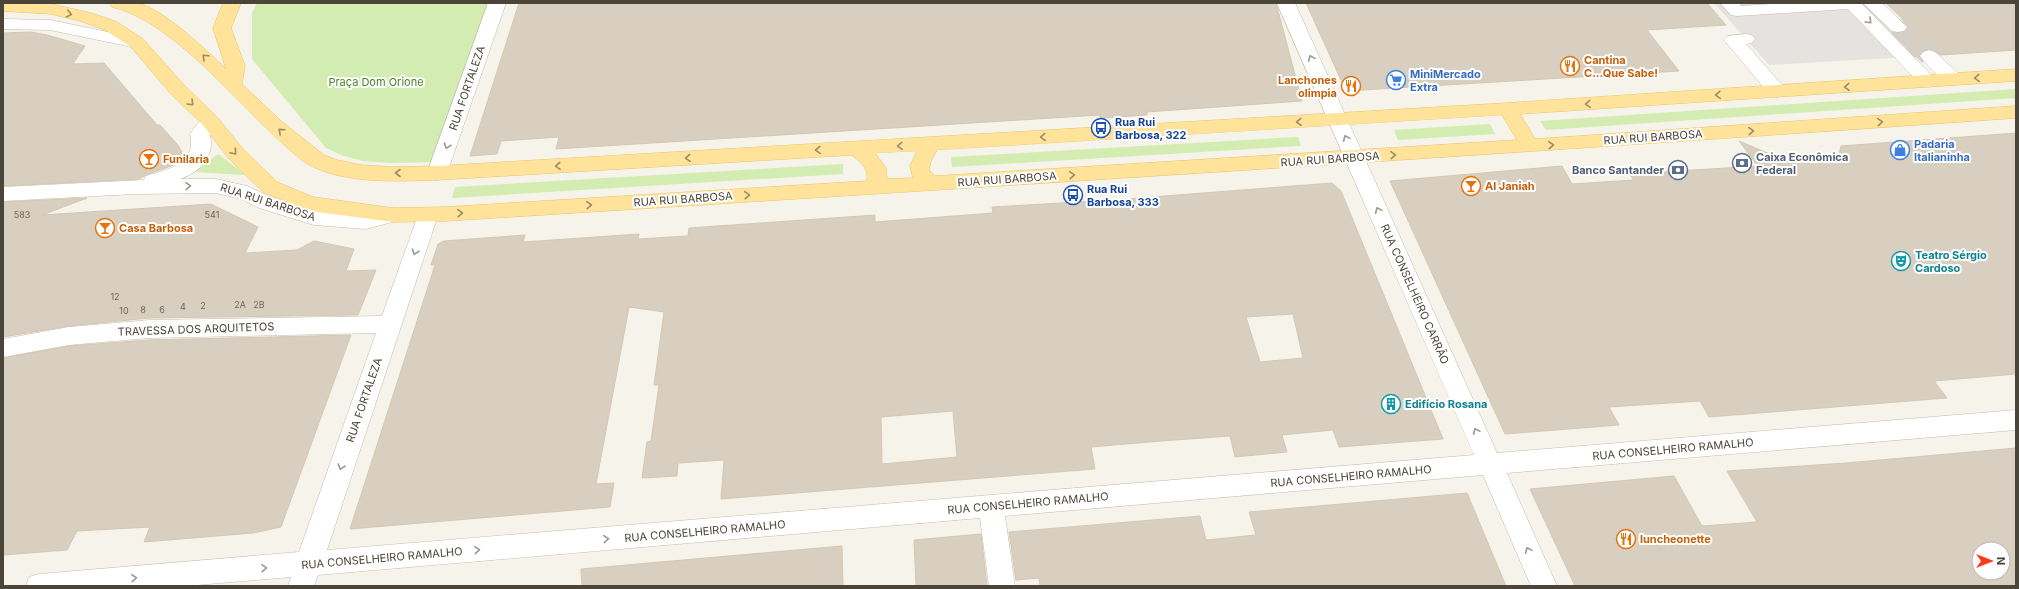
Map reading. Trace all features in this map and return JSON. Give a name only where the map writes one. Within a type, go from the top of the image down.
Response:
[{"type":"main road","points":[[120,3],[146,13],[177,34],[233,84],[280,131],[316,160],[351,171],[388,173],[438,173],[1338,120],[2016,75]]},
{"type":"main road","points":[[232,3],[222,28],[236,66],[233,84]]},
{"type":"main road","points":[[3,6],[51,9],[112,26],[137,43],[177,89],[210,121],[236,154],[270,187],[310,204],[393,215]]},
{"type":"main road","points":[[1508,109],[1530,146]]},
{"type":"main road","name":"RUA RUI BARBOSA","points":[[393,215],[428,215],[870,188],[1530,146],[2016,112]]},
{"type":"main road","points":[[931,144],[919,166],[923,179],[932,184]]},
{"type":"main road","points":[[857,148],[877,168],[879,176],[876,185],[870,188]]},
{"type":"street","name":"RUA FORTALEZA","points":[[438,173],[497,3]]},
{"type":"street","name":"RUA CONSELHEIRO CARRÃO","points":[[1286,3],[1544,586]]},
{"type":"street","points":[[1729,3],[1737,11],[1852,3],[1928,81]]},
{"type":"street","points":[[1872,3],[1898,27]]},
{"type":"street","points":[[3,24],[50,25],[137,43]]},
{"type":"street","points":[[1746,39],[1733,40],[1777,91]]},
{"type":"street","points":[[1929,56],[1954,79]]},
{"type":"street","points":[[135,187],[170,176],[185,169],[195,160],[202,147],[200,134],[210,121]]},
{"type":"street","name":"RUA RUI BARBOSA","points":[[3,194],[135,187],[216,186],[247,194],[266,203],[314,218],[366,222],[393,215]]},
{"type":"street","name":"RUA FORTALEZA","points":[[304,575],[428,215]]},
{"type":"street","name":"TRAVESSA DOS ARQUITETOS","points":[[3,348],[68,336],[119,331],[187,328],[390,324]]},
{"type":"street","name":"RUA CONSELHEIRO RAMALHO","points":[[39,586],[304,575],[991,506],[2016,420]]},
{"type":"street","points":[[991,506],[1002,586]]},
{"type":"green space","name":"Praça Dom Orione","points":[[257,3],[488,3],[432,162],[389,163],[363,161],[344,156],[326,148],[252,59],[252,13]]},
{"type":"green space","points":[[2016,89],[2016,98],[1546,130],[1540,121]]},
{"type":"green space","points":[[1490,124],[1495,134],[1398,140],[1394,130]]},
{"type":"green space","points":[[1298,137],[1301,146],[952,167],[951,157]]},
{"type":"green space","points":[[218,154],[246,175],[194,172]]},
{"type":"green space","points":[[843,164],[843,174],[452,198],[455,187]]},
{"type":"shaded area","points":[[1714,3],[1881,3],[1896,18],[1902,18],[1913,26],[1942,55],[1769,65]]},
{"type":"building","points":[[519,3],[1276,3],[1302,101],[1147,112],[1147,115],[1100,118],[1100,115],[556,149],[559,137],[501,141],[497,154],[470,156]]},
{"type":"building","points":[[1306,3],[1707,3],[1726,25],[1647,30],[1679,71],[1346,91]]},
{"type":"building","points":[[1886,3],[2016,3],[2016,50],[1940,55],[1929,49],[1922,51],[1919,56],[1915,57],[1892,32],[1904,32],[1909,25]]},
{"type":"building","points":[[31,32],[85,46],[73,64],[104,63],[157,125],[160,125],[177,144],[182,152],[182,159],[171,166],[139,179],[3,186],[3,33]]},
{"type":"building","points":[[2016,133],[2016,374],[1934,381],[1947,398],[1709,417],[1700,401],[1609,407],[1619,425],[1505,434],[1390,181],[1562,166],[1572,184],[1634,180],[1629,174],[1758,166],[1739,141],[1789,162],[1838,159],[1841,146]]},
{"type":"building","points":[[1332,183],[1341,191],[1443,439],[1339,447],[1333,430],[1282,435],[1287,452],[1235,457],[1230,436],[1161,441],[1091,447],[1095,469],[721,499],[724,460],[678,463],[677,476],[642,478],[647,442],[651,441],[659,385],[654,385],[664,312],[629,307],[596,484],[614,483],[610,507],[350,529],[435,265],[431,265],[438,244],[444,241],[525,235],[523,242],[639,234],[638,239],[688,236],[689,228],[875,215],[875,222],[993,213],[992,207],[1113,200]],"holes":[[[1293,314],[1303,358],[1260,362],[1246,317]],[[953,411],[957,457],[882,464],[881,417]]]},
{"type":"building","points":[[87,198],[42,215],[211,204],[258,227],[245,253],[297,250],[314,241],[354,249],[346,271],[376,270],[358,315],[149,318],[69,326],[3,337],[3,202]]},
{"type":"building","points":[[351,335],[281,527],[253,533],[144,542],[150,527],[77,531],[67,550],[3,555],[3,358],[69,346],[149,340]]},
{"type":"building","points":[[2016,448],[2016,586],[1575,586],[1530,489],[1674,476],[1702,526],[1757,522],[1727,471],[1846,463]]},
{"type":"building","points":[[1467,493],[1506,586],[1040,586],[1039,578],[1016,580],[1009,532],[1200,516],[1206,540],[1256,535],[1249,512]]},
{"type":"building","points":[[981,534],[987,586],[916,586],[914,540]]},
{"type":"building","points":[[842,546],[843,586],[582,586],[581,569]]},
{"type":"tunnel","points":[[1898,27],[1929,56]]},
{"type":"place","name":"Cantina C...Que Sabe!","points":[[1570,66]]},
{"type":"place","name":"MiniMercado Extra","points":[[1396,80]]},
{"type":"place","name":"Lanchones olimpia","points":[[1351,86]]},
{"type":"place","name":"Rua Rui Barbosa, 322","points":[[1101,128]]},
{"type":"place","name":"Padaria Italianinha","points":[[1900,150]]},
{"type":"place","name":"Funilaria","points":[[149,159]]},
{"type":"place","name":"Caixa Econômica Federal","points":[[1742,163]]},
{"type":"place","name":"Banco Santander","points":[[1678,170]]},
{"type":"place","name":"Al Janiah","points":[[1471,186]]},
{"type":"place","name":"Rua Rui Barbosa, 333","points":[[1073,195]]},
{"type":"place","name":"Casa Barbosa","points":[[105,228]]},
{"type":"place","name":"Teatro Sérgio Cardoso","points":[[1901,261]]},
{"type":"place","name":"Edifício Rosana","points":[[1391,404]]},
{"type":"place","name":"luncheonette","points":[[1626,539]]}]
